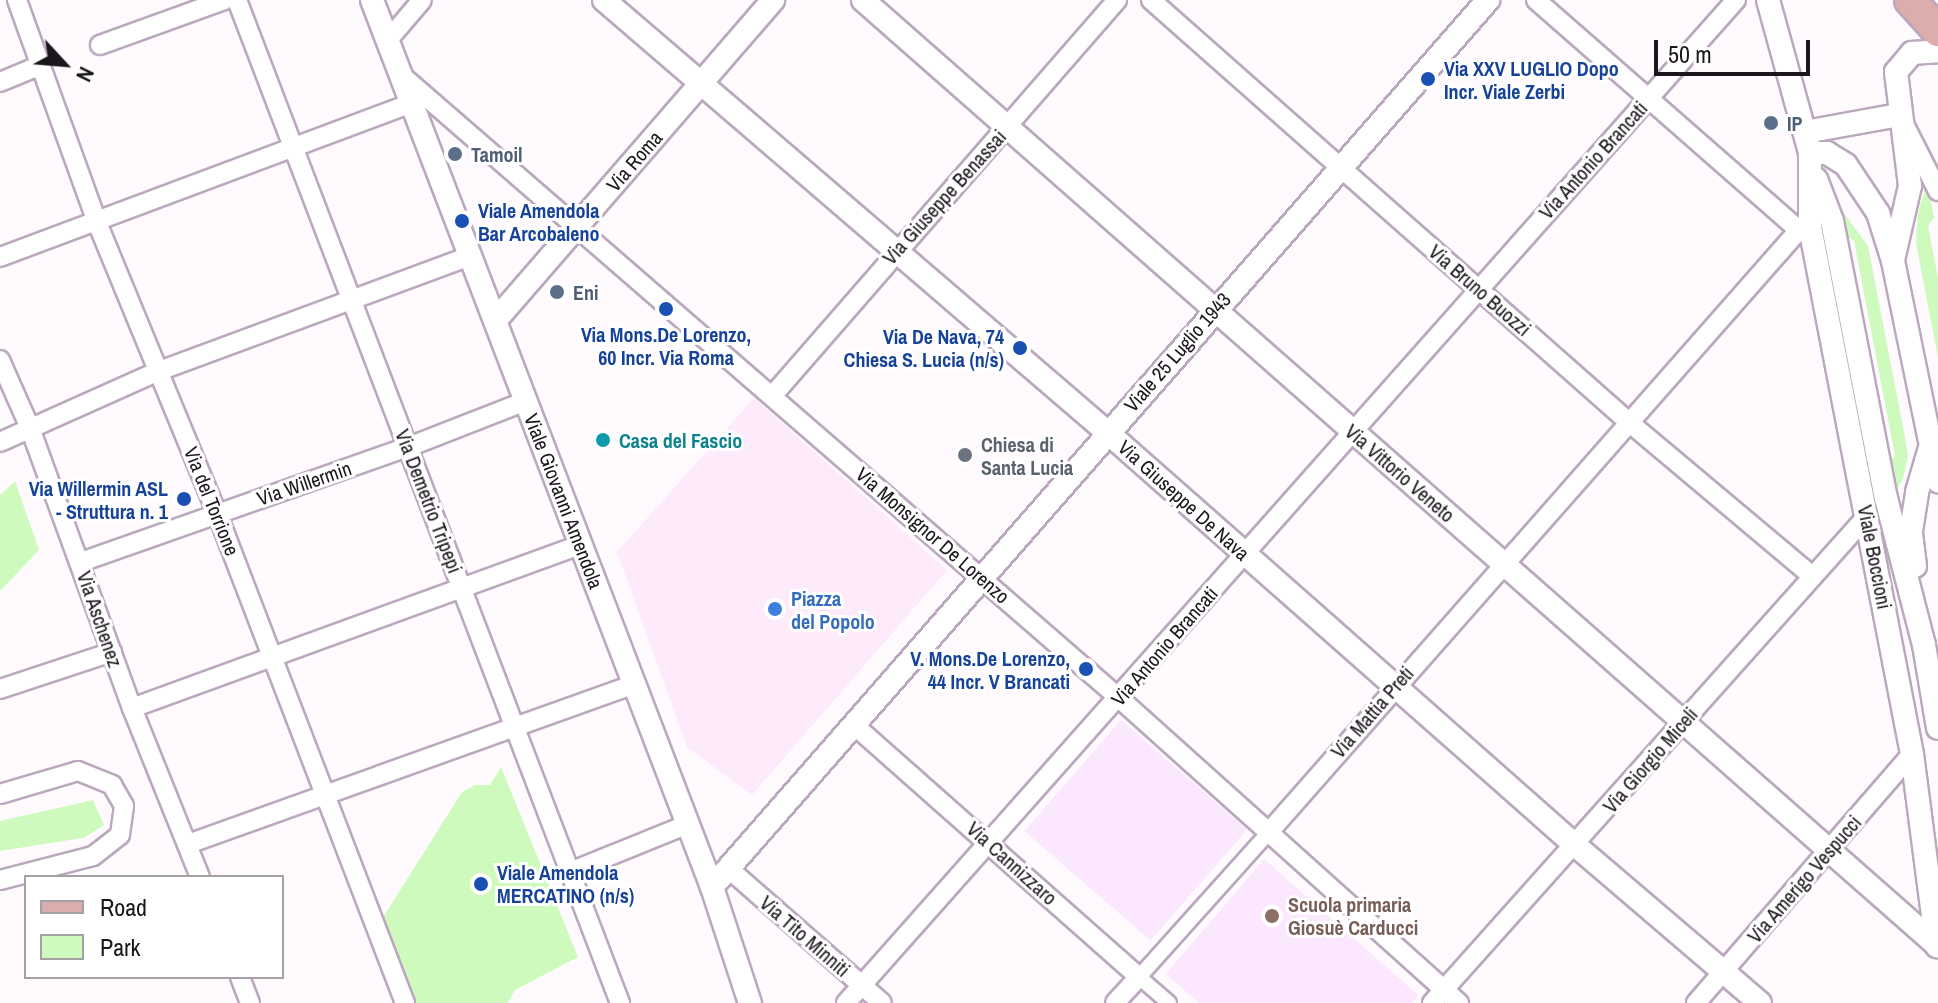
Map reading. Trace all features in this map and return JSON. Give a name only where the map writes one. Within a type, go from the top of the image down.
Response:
[{"type":"main road","points":[[1910,0],[1938,31]]},
{"type":"street","name":"Via del Torrione","points":[[17,0],[96,220],[217,513],[405,1003]]},
{"type":"street","points":[[100,45],[224,0]]},
{"type":"street","name":"Via Demetrio Tripepi","points":[[237,0],[620,1003]]},
{"type":"street","name":"Viale Giovanni Amendola","points":[[372,0],[712,887],[750,1003]]},
{"type":"street","points":[[388,40],[422,0]]},
{"type":"street","name":"Via Giuseppe De Nava","points":[[604,0],[1107,432],[1575,845],[1760,1003]]},
{"type":"street","name":"Via Roma","points":[[495,321],[773,0]]},
{"type":"street","name":"Via Vittorio Veneto","points":[[863,0],[1938,946]]},
{"type":"street","name":"Via Giuseppe Benassai","points":[[773,395],[1117,0]]},
{"type":"street","name":"Via Bruno Buozzi","points":[[1151,0],[1631,424],[1812,576]]},
{"type":"street","name":"Viale 25 Luglio 1943","points":[[712,887],[980,576],[1488,0]]},
{"type":"street","points":[[1536,0],[1648,99],[1805,228]]},
{"type":"street","name":"Via Antonio Brancati","points":[[846,1003],[1736,0]]},
{"type":"street","name":"Viale Boccioni","points":[[1768,0],[1809,152],[1832,221],[1886,498],[1924,645],[1938,728]]},
{"type":"street","name":"Viale Boccioni","points":[[1774,23],[1778,0]]},
{"type":"street","points":[[1893,261],[1910,186],[1895,80],[1899,65],[1920,50],[1938,51]]},
{"type":"street","points":[[0,82],[41,65]]},
{"type":"street","name":"Via Monsignor De Lorenzo","points":[[400,74],[579,225],[1119,698],[1269,832],[1438,996],[1459,1003]]},
{"type":"street","points":[[0,257],[411,103]]},
{"type":"street","points":[[1809,152],[1899,115]]},
{"type":"street","points":[[1899,115],[1938,191]]},
{"type":"street","points":[[1809,152],[1827,153],[1846,165],[1878,213],[1893,261],[1929,449],[1938,481]]},
{"type":"street","name":"Viale Boccioni","points":[[1809,152],[1805,228],[1867,516],[1912,754],[1938,946]]},
{"type":"street","name":"Via Mattia Preti","points":[[1115,1003],[1805,228]]},
{"type":"street","points":[[0,442],[159,371],[470,256]]},
{"type":"street","name":"Via Aschenez","points":[[0,360],[30,428],[132,708],[199,875]]},
{"type":"street","name":"Via Willermin","points":[[81,562],[408,447],[526,401]]},
{"type":"street","points":[[1924,645],[1911,531],[1917,492],[1929,449]]},
{"type":"street","name":"Via Giorgio Miceli","points":[[1438,996],[1867,516]]},
{"type":"street","points":[[132,708],[581,545]]},
{"type":"street","points":[[0,689],[112,652]]},
{"type":"street","points":[[188,844],[634,684]]},
{"type":"street","name":"Via Cannizzaro","points":[[854,725],[1169,1003]]},
{"type":"street","name":"Via Amerigo Vespucci","points":[[1696,1003],[1912,754]]},
{"type":"street","points":[[0,794],[78,771],[112,785],[124,806],[120,835],[93,856],[0,880]]},
{"type":"street","points":[[570,872],[688,824]]},
{"type":"street","name":"Via Tito Minniti","points":[[729,869],[882,1003]]},
{"type":"street","points":[[241,979],[250,1003]]},
{"type":"shaded area","name":"Piazza del Popolo","points":[[754,398],[947,570],[752,795],[687,747],[617,552]]},
{"type":"shaded area","points":[[1121,720],[1247,830],[1151,941],[1025,831]]},
{"type":"shaded area","name":"Scuola primaria Giosuè Carducci","points":[[1264,859],[1418,995],[1412,1003],[1199,1003],[1166,974]]},
{"type":"green space","points":[[1929,192],[1934,218],[1928,226],[1938,278],[1938,358],[1916,243],[1918,213],[1924,193]]},
{"type":"green space","points":[[1838,205],[1868,246],[1904,432],[1908,456],[1903,479],[1891,498],[1885,466],[1895,456],[1854,241],[1844,235]]},
{"type":"green space","points":[[15,481],[39,550],[0,591],[0,495]]},
{"type":"green space","points":[[501,767],[578,957],[515,990],[508,1003],[415,1003],[382,919],[462,792],[475,785],[490,785]]},
{"type":"green space","points":[[93,800],[104,825],[83,838],[0,851],[0,821]]},
{"type":"place","name":"Via XXV LUGLIO Dopo Incr. Viale Zerbi","points":[[1428,79]]},
{"type":"place","name":"IP","points":[[1771,123]]},
{"type":"place","name":"Tamoil","points":[[455,154]]},
{"type":"place","name":"Viale Amendola Bar Arcobaleno","points":[[462,221]]},
{"type":"place","name":"Eni","points":[[557,292]]},
{"type":"place","name":"Via Mons.De Lorenzo, 60 Incr. Via Roma","points":[[666,309]]},
{"type":"place","name":"Via De Nava, 74 Chiesa S. Lucia (n/s)","points":[[1020,348]]},
{"type":"place","name":"Casa del Fascio","points":[[603,440]]},
{"type":"place","name":"Chiesa di Santa Lucia","points":[[965,455]]},
{"type":"place","name":"Via Willermin ASL - Struttura n. 1","points":[[184,499]]},
{"type":"place","name":"Piazza del Popolo","points":[[775,609]]},
{"type":"place","name":"V. Mons.De Lorenzo, 44 Incr. V Brancati","points":[[1086,669]]},
{"type":"place","name":"Viale Amendola MERCATINO (n/s)","points":[[481,884]]},
{"type":"place","name":"Scuola primaria Giosuè Carducci","points":[[1272,916]]}]
